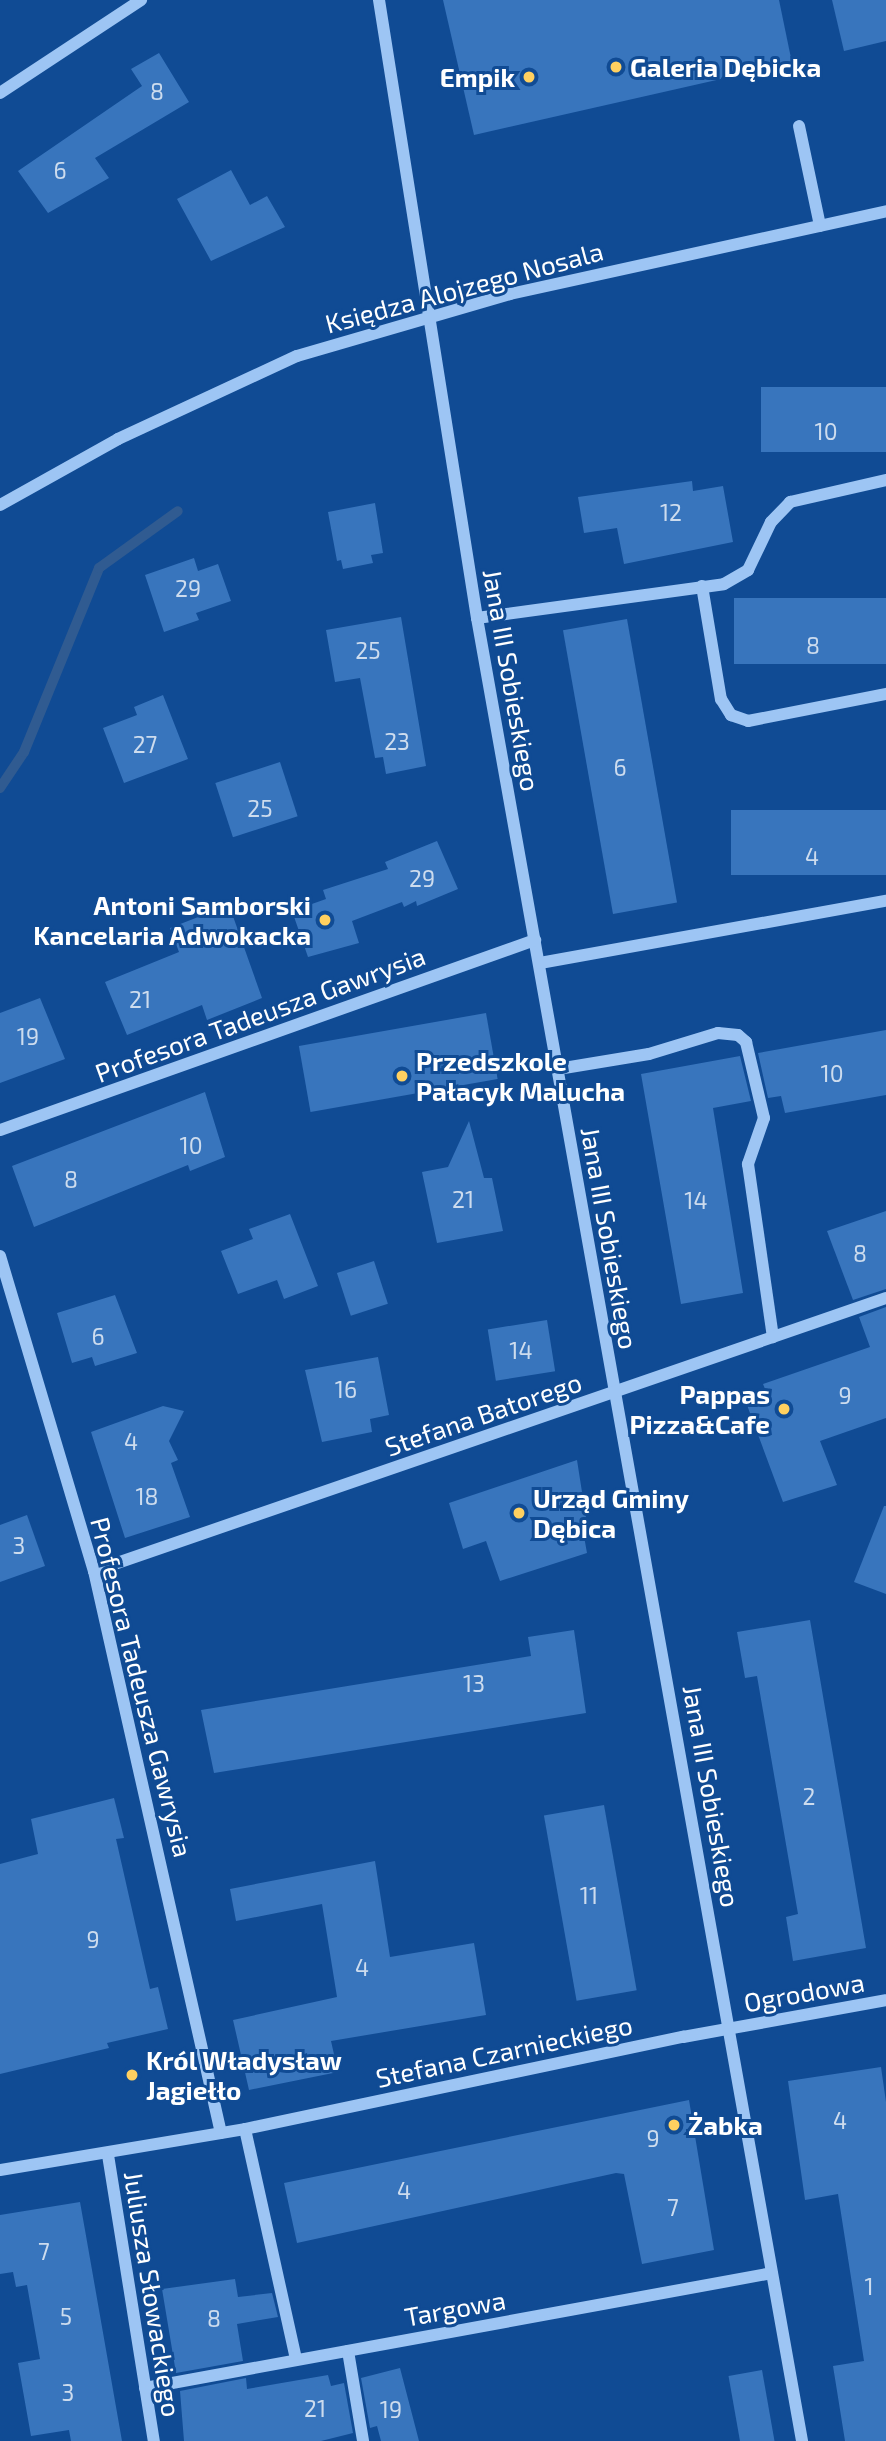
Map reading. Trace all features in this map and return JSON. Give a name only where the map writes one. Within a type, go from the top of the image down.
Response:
[{"type":"street","points":[[0,93],[141,0]]},
{"type":"street","name":"Jana III Sobieskiego","points":[[379,0],[477,618],[615,1393],[630,1458],[802,2441]]},
{"type":"street","points":[[799,125],[820,226]]},
{"type":"street","name":"Księdza Alojzego Nosala","points":[[0,505],[118,439],[298,356],[428,315],[886,211]]},
{"type":"street","points":[[477,618],[724,584],[748,570],[778,511],[790,502],[886,480]]},
{"type":"street","points":[[702,586],[721,699],[731,715],[748,720],[886,694]]},
{"type":"street","points":[[540,963],[886,901]]},
{"type":"street","name":"Profesora Tadeusza Gawrysia","points":[[0,1130],[536,940]]},
{"type":"street","points":[[558,1069],[649,1054],[718,1033],[738,1035],[746,1042],[764,1118],[748,1164],[773,1337]]},
{"type":"street","name":"Profesora Tadeusza Gawrysia","points":[[0,1256],[94,1571],[221,2133]]},
{"type":"street","name":"Stefana Batorego","points":[[94,1571],[886,1298]]},
{"type":"street","name":"Ogrodowa","points":[[729,2028],[886,2000]]},
{"type":"street","name":"Stefana Czarnieckiego","points":[[0,2170],[107,2155],[245,2129],[729,2028]]},
{"type":"street","points":[[245,2129],[296,2359]]},
{"type":"street","name":"Juliusza Słowackiego","points":[[107,2155],[154,2441]]},
{"type":"street","name":"Targowa","points":[[145,2388],[772,2273]]},
{"type":"street","points":[[348,2351],[363,2441]]},
{"type":"building","name":"Galeria Dębicka","points":[[443,0],[779,0],[792,63],[474,135]]},
{"type":"building","points":[[832,0],[886,0],[886,41],[844,51]]},
{"type":"building","points":[[159,53],[189,102],[95,158],[109,178],[48,213],[18,171],[142,86],[131,69]]},
{"type":"building","points":[[231,170],[250,205],[267,196],[285,227],[211,261],[177,199]]},
{"type":"building","points":[[761,387],[886,387],[886,452],[761,452]]},
{"type":"building","points":[[692,481],[693,491],[723,486],[733,542],[624,564],[617,528],[584,533],[578,497]]},
{"type":"building","points":[[375,503],[383,553],[371,555],[373,563],[343,569],[341,560],[337,561],[328,512]]},
{"type":"building","points":[[194,558],[198,571],[218,564],[231,601],[196,613],[199,620],[164,632],[145,575]]},
{"type":"building","points":[[734,598],[886,598],[886,664],[734,664]]},
{"type":"building","points":[[401,617],[426,766],[386,774],[383,757],[375,758],[360,678],[335,682],[326,630]]},
{"type":"building","points":[[627,619],[677,903],[613,914],[563,630]]},
{"type":"building","points":[[163,695],[188,759],[124,783],[103,728],[137,715],[134,707]]},
{"type":"building","points":[[280,762],[298,816],[233,837],[215,783]]},
{"type":"building","points":[[731,810],[886,810],[886,875],[731,875]]},
{"type":"building","points":[[437,841],[458,889],[417,906],[416,901],[404,907],[402,902],[352,921],[359,943],[308,957],[292,911],[326,899],[323,890],[388,869],[385,862]]},
{"type":"building","points":[[229,905],[262,998],[207,1020],[202,1005],[127,1035],[105,982],[179,952],[170,928]]},
{"type":"building","points":[[40,998],[65,1059],[0,1083],[0,1013]]},
{"type":"building","name":"Przedszkole Pałacyk Malucha","points":[[486,1013],[498,1079],[311,1112],[299,1046]]},
{"type":"building","points":[[886,1030],[886,1095],[785,1113],[781,1096],[768,1098],[758,1053]]},
{"type":"building","points":[[740,1056],[751,1101],[713,1108],[743,1293],[681,1304],[641,1074]]},
{"type":"building","points":[[205,1092],[225,1157],[190,1171],[188,1165],[34,1227],[12,1166]]},
{"type":"building","points":[[469,1121],[484,1178],[492,1178],[503,1231],[437,1243],[422,1172],[448,1167]]},
{"type":"building","points":[[886,1211],[886,1289],[853,1300],[827,1231]]},
{"type":"building","points":[[290,1214],[318,1286],[284,1299],[277,1280],[238,1294],[221,1251],[253,1239],[249,1229]]},
{"type":"building","points":[[374,1261],[388,1304],[351,1316],[337,1273]]},
{"type":"building","points":[[115,1295],[137,1353],[95,1366],[92,1357],[72,1363],[57,1313]]},
{"type":"building","points":[[886,1307],[886,1418],[820,1441],[837,1485],[783,1502],[744,1397],[765,1389],[763,1384],[870,1347],[859,1317]]},
{"type":"building","points":[[547,1320],[555,1371],[496,1381],[488,1329]]},
{"type":"building","points":[[378,1357],[389,1415],[370,1419],[372,1432],[322,1442],[305,1370]]},
{"type":"building","points":[[163,1406],[184,1411],[169,1441],[178,1460],[171,1463],[190,1517],[125,1538],[91,1432]]},
{"type":"building","name":"Urząd Gminy Dębica","points":[[577,1460],[587,1524],[582,1525],[587,1553],[500,1581],[486,1541],[463,1549],[449,1503]]},
{"type":"building","points":[[886,1506],[886,1594],[854,1582]]},
{"type":"building","points":[[27,1515],[45,1566],[0,1582],[0,1525]]},
{"type":"building","points":[[810,1620],[866,1948],[793,1961],[786,1917],[798,1914],[757,1676],[745,1678],[737,1632]]},
{"type":"building","points":[[574,1630],[586,1713],[214,1773],[201,1710],[531,1656],[528,1637]]},
{"type":"building","points":[[114,1798],[124,1838],[116,1839],[150,1989],[158,1987],[168,2029],[107,2043],[109,2048],[0,2074],[0,1864],[38,1854],[31,1819]]},
{"type":"building","points":[[604,1805],[637,1990],[577,2001],[544,1816]]},
{"type":"building","points":[[375,1861],[390,1957],[474,1943],[486,2015],[331,2041],[338,2072],[249,2090],[233,2020],[337,1997],[322,1904],[236,1921],[230,1889]]},
{"type":"building","points":[[881,2067],[886,2102],[886,2441],[845,2441],[833,2366],[864,2361],[838,2194],[805,2200],[788,2081]]},
{"type":"building","points":[[689,2100],[714,2250],[642,2264],[624,2174],[616,2173],[297,2243],[284,2183]]},
{"type":"building","points":[[80,2202],[122,2441],[71,2441],[69,2430],[31,2436],[18,2363],[40,2359],[27,2285],[16,2287],[13,2272],[0,2274],[0,2215]]},
{"type":"building","points":[[235,2279],[238,2297],[272,2293],[278,2317],[237,2324],[243,2361],[176,2373],[162,2289]]},
{"type":"building","points":[[400,2368],[419,2441],[381,2441],[377,2426],[370,2428],[361,2378]]},
{"type":"building","points":[[762,2370],[775,2441],[740,2441],[729,2376]]},
{"type":"building","points":[[328,2375],[331,2386],[344,2383],[353,2433],[321,2441],[184,2441],[180,2391],[246,2378],[247,2389]]},
{"type":"waterway","points":[[0,788],[24,752],[99,568],[178,511]]},
{"type":"place","name":"Galeria Dębicka","points":[[616,67]]},
{"type":"place","name":"Empik","points":[[529,77]]},
{"type":"place","name":"Antoni Samborski Kancelaria Adwokacka","points":[[325,920]]},
{"type":"place","name":"Przedszkole Pałacyk Malucha","points":[[402,1076]]},
{"type":"place","name":"Pappas Pizza&Cafe","points":[[784,1409]]},
{"type":"place","name":"Urząd Gminy Dębica","points":[[519,1513]]},
{"type":"place","name":"Król Władysław Jagiełło","points":[[132,2075]]},
{"type":"place","name":"Żabka","points":[[674,2125]]}]
